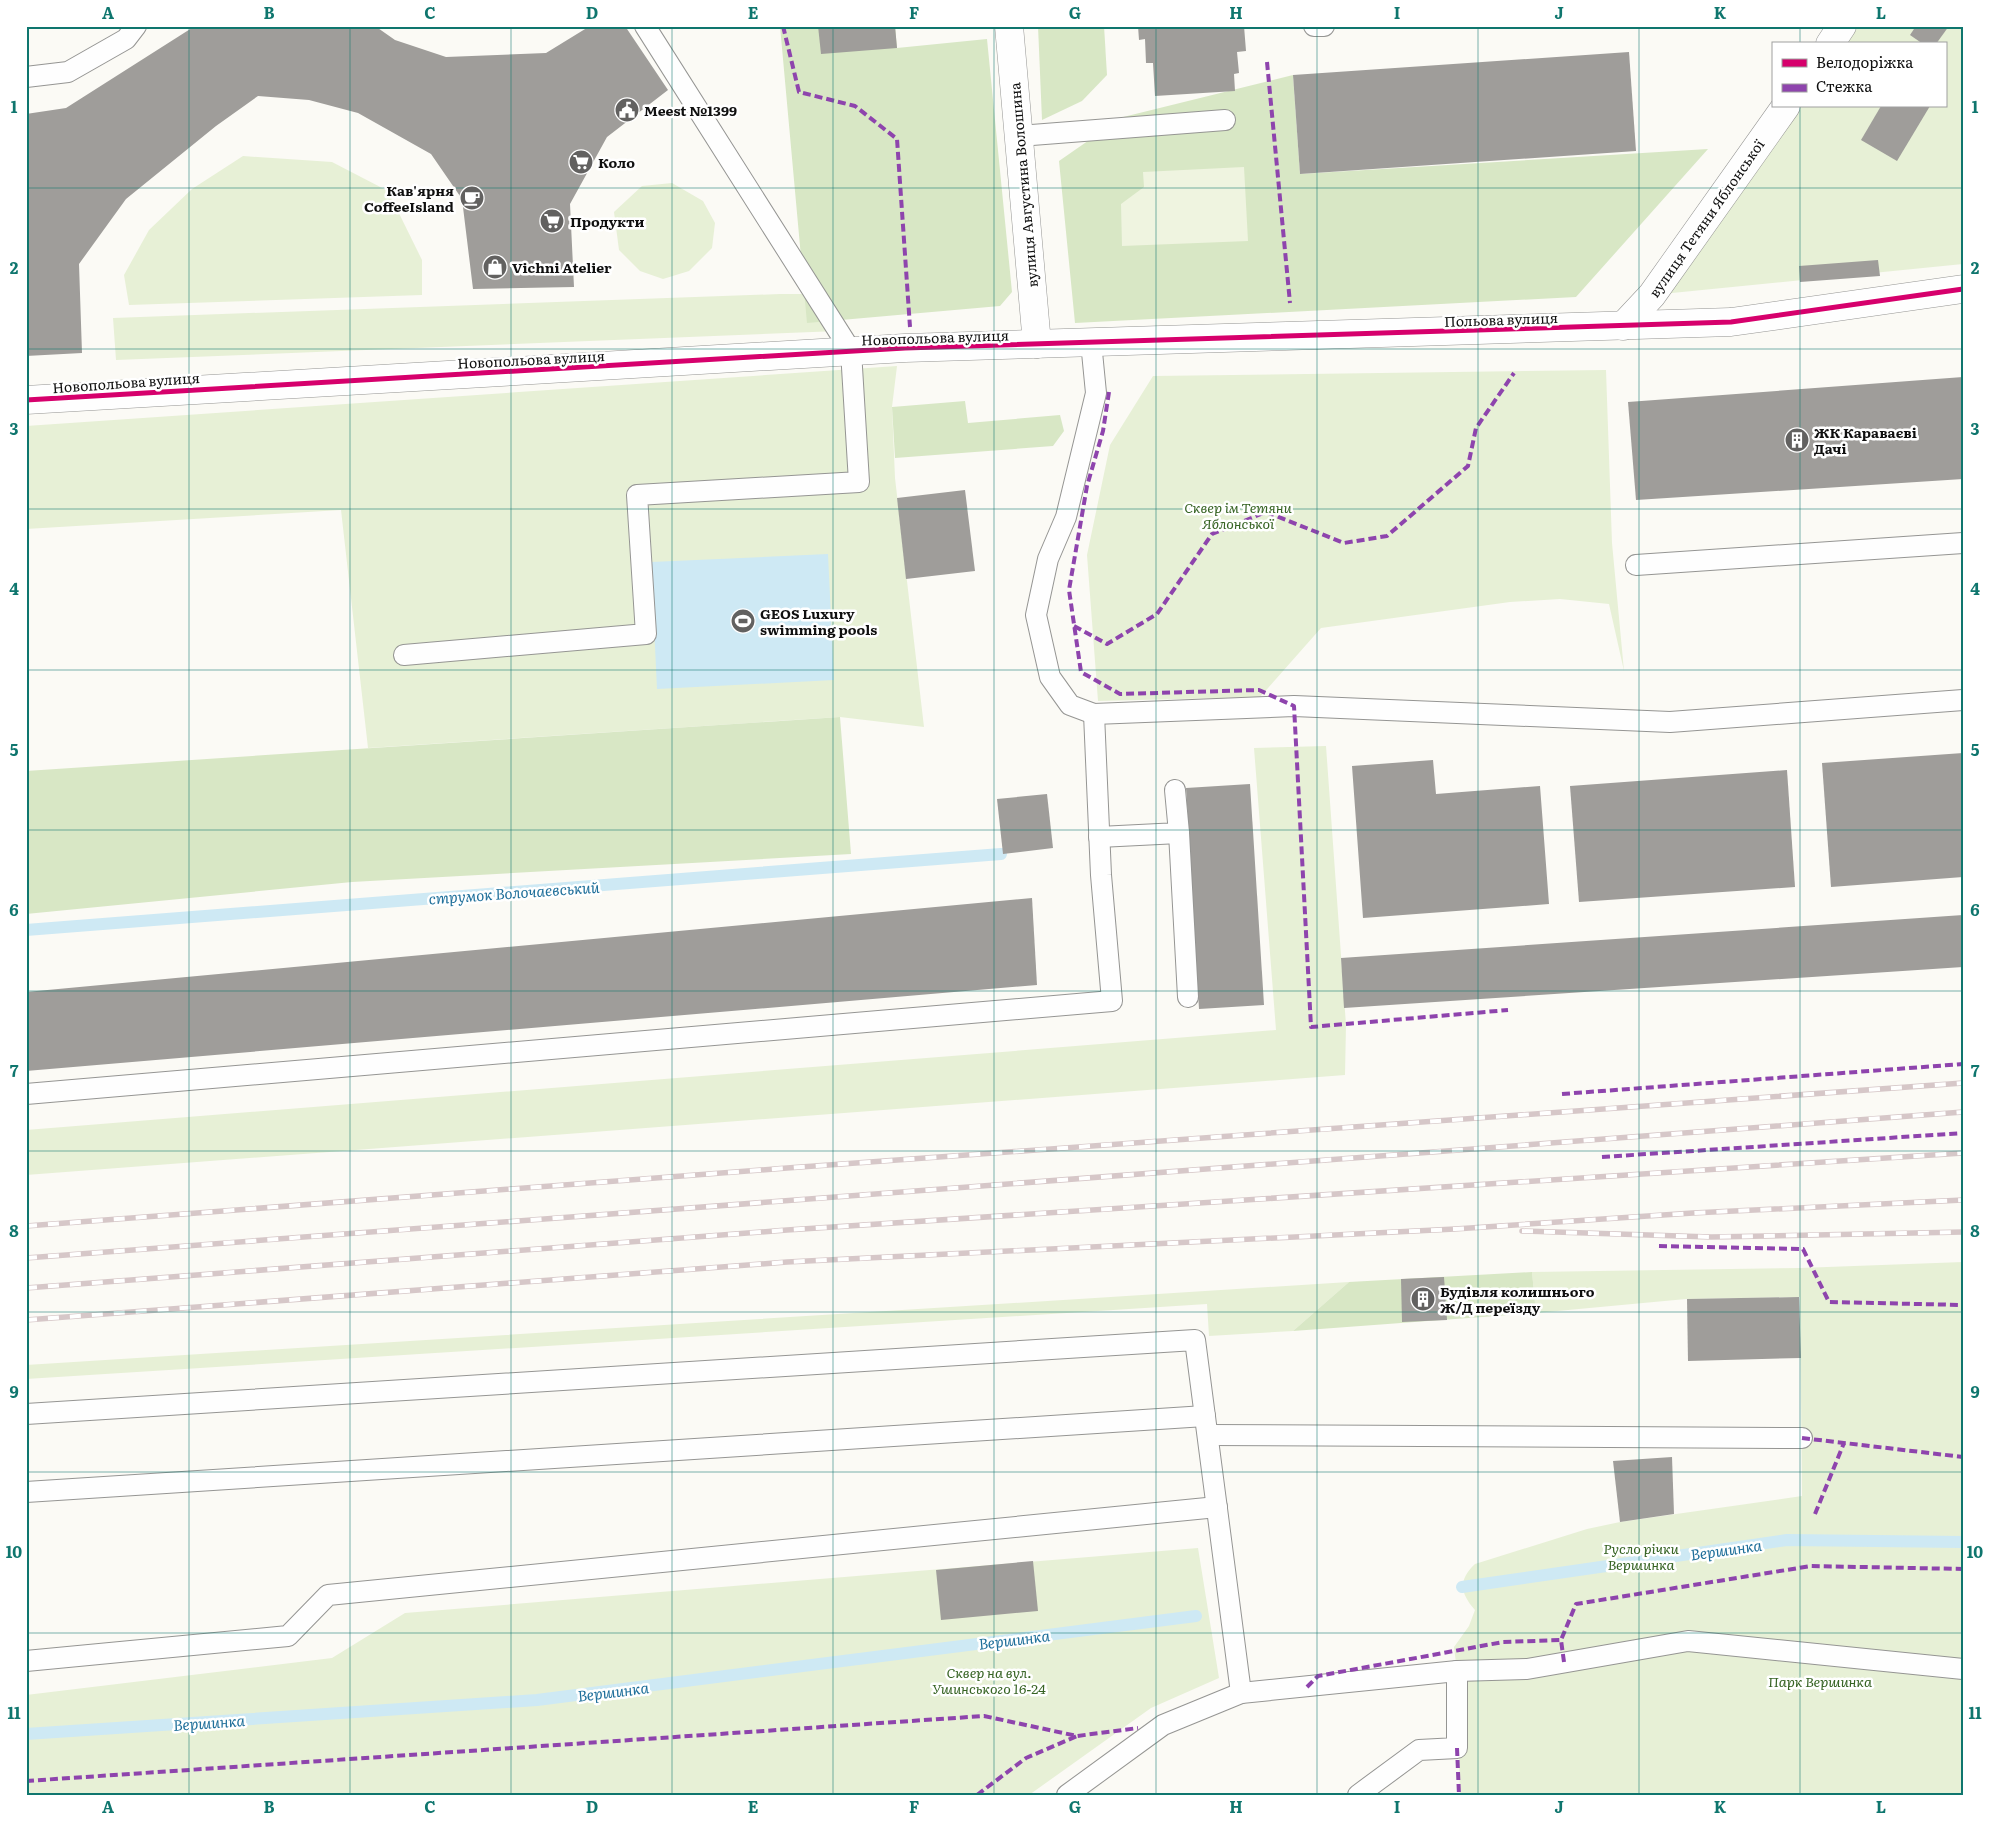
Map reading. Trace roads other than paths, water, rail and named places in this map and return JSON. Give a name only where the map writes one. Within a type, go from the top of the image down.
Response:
[{"type":"street","name":"вулиця Августина Волошина","points":[[1009,26],[1037,344]]},
{"type":"street","name":"вулиця Тетяни Яблонської","points":[[1623,326],[1652,295],[1785,108]]},
{"type":"street","name":"Польова вулиця","points":[[1037,344],[1732,322],[1963,289]]},
{"type":"street","name":"Новопольова вулиця","points":[[26,400],[851,352],[1037,344]]},
{"type":"lane","points":[[26,77],[68,72],[126,39],[136,26]]},
{"type":"lane","points":[[404,655],[646,634],[638,495],[860,482],[851,352],[645,26]]},
{"type":"lane","points":[[1314,26],[1324,26]]},
{"type":"lane","points":[[1019,136],[1225,120]]},
{"type":"lane","points":[[1091,342],[1096,393],[1066,517],[1048,558],[1036,615],[1050,678],[1070,705],[1094,714],[1294,706],[1670,722],[1963,700]]},
{"type":"lane","points":[[1636,565],[1963,543]]},
{"type":"lane","points":[[26,1094],[1112,1001],[1099,837],[1094,714]]},
{"type":"lane","points":[[1175,790],[1188,998]]},
{"type":"lane","points":[[1099,837],[1179,832]]},
{"type":"lane","points":[[26,1414],[1195,1340],[1241,1693]]},
{"type":"lane","points":[[26,1492],[1206,1425],[1802,1438]]},
{"type":"lane","points":[[26,1661],[288,1636],[328,1595],[1217,1507]]},
{"type":"lane","points":[[1067,1795],[1163,1725],[1241,1693],[1457,1671],[1526,1669],[1688,1641],[1963,1669]]},
{"type":"lane","points":[[1358,1795],[1419,1750],[1457,1748],[1457,1671]]},
{"type":"water","name":"GEOS Luxury swimming pools","points":[[828,554],[834,680],[657,689],[651,562]]},
{"type":"waterway","name":"струмок Волочаєвський","points":[[26,930],[1001,854]]},
{"type":"waterway","name":"Вершинка","points":[[1462,1587],[1787,1540],[1963,1542]]},
{"type":"waterway","name":"Вершинка","points":[[26,1734],[537,1700],[1196,1616]]},
{"type":"railway","points":[[26,1226],[787,1168],[1963,1083]]},
{"type":"railway","points":[[26,1258],[1963,1112]]},
{"type":"railway","points":[[26,1288],[787,1230],[1963,1153]]},
{"type":"railway","points":[[26,1320],[787,1262],[1455,1229],[1693,1213],[1963,1200]]},
{"type":"railway","points":[[1522,1231],[1711,1237],[1963,1232]]},
{"type":"place","name":"Meest №1399","points":[[627,110]]},
{"type":"place","name":"Коло","points":[[581,162]]},
{"type":"place","name":"Кав'ярня CoffeeIsland","points":[[472,198]]},
{"type":"place","name":"Продукти","points":[[552,221]]},
{"type":"place","name":"Vichni Atelier","points":[[495,267]]},
{"type":"place","name":"ЖК Караваєві Дачі","points":[[1797,440]]},
{"type":"place","name":"GEOS Luxury swimming pools","points":[[743,621]]},
{"type":"place","name":"Будівля колишнього Ж/Д переїзду","points":[[1423,1299]]},
{"type":"park label","name":"Сквер ім Тетяни Яблонської","points":[[1238,516]]},
{"type":"park label","name":"Русло річки Вершинка","points":[[1641,1556]]},
{"type":"park label","name":"Сквер на вул. Ушинського 16-24","points":[[989,1680]]},
{"type":"park label","name":"Парк Вершинка","points":[[1820,1681]]}]
